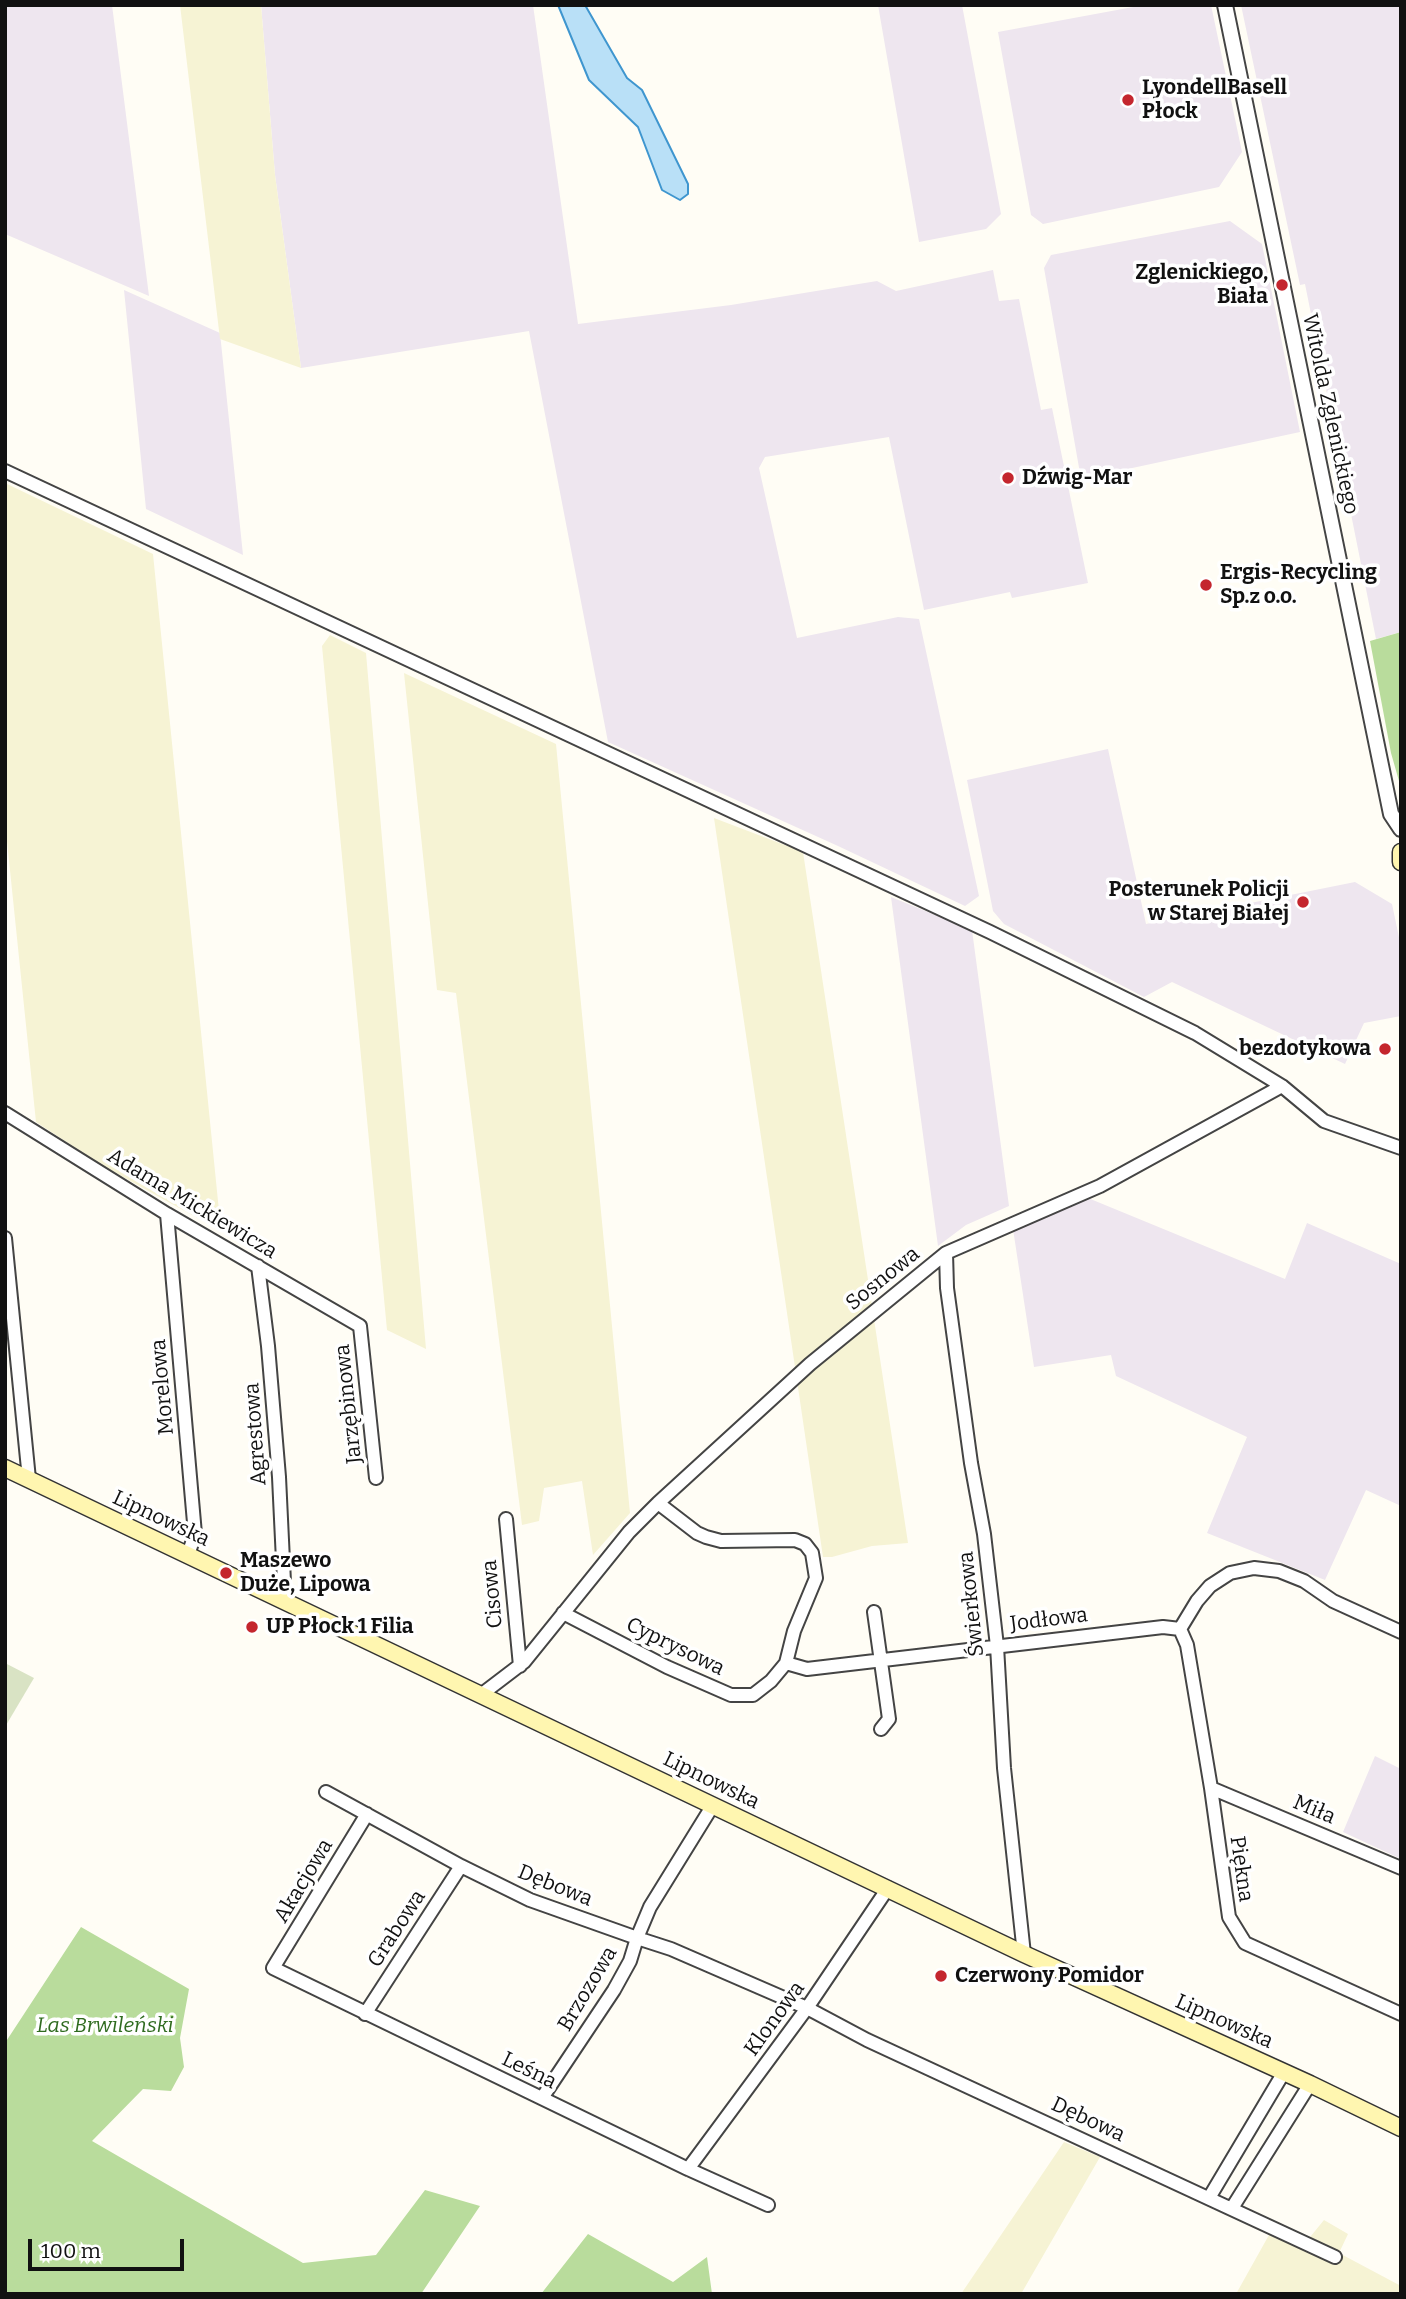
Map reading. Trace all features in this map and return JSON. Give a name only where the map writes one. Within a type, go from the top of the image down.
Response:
[{"type":"main road","points":[[1401,852],[1401,862]]},
{"type":"main road","name":"Lipnowska","points":[[5,1468],[1024,1954],[1401,2128]]},
{"type":"street","name":"Witolda Zglenickiego","points":[[1225,5],[1391,814],[1401,829]]},
{"type":"street","points":[[5,471],[990,932],[1195,1033],[1282,1086],[1324,1121],[1401,1148]]},
{"type":"street","name":"Sosnowa","points":[[482,1694],[502,1676],[520,1666],[629,1532],[658,1503],[810,1364],[946,1253],[1100,1186],[1282,1086]]},
{"type":"street","name":"Adama Mickiewicza","points":[[5,1113],[167,1214],[360,1326]]},
{"type":"street","name":"Morelowa","points":[[167,1214],[195,1534],[188,1555]]},
{"type":"street","points":[[5,1238],[29,1479]]},
{"type":"street","name":"Świerkowa","points":[[946,1253],[947,1288],[971,1463],[984,1534],[997,1646],[1004,1768],[1024,1954]]},
{"type":"street","name":"Agrestowa","points":[[258,1266],[279,1477],[284,1583],[282,1600]]},
{"type":"street","name":"Jarzębinowa","points":[[360,1326],[376,1478]]},
{"type":"street","points":[[658,1503],[678,1520],[706,1537],[721,1541],[795,1540],[805,1544],[812,1553],[816,1578],[794,1631],[786,1663]]},
{"type":"street","name":"Cisowa","points":[[506,1519],[520,1666]]},
{"type":"street","points":[[1180,1629],[1210,1586],[1230,1573],[1254,1568],[1279,1571],[1304,1581],[1333,1601],[1401,1632]]},
{"type":"street","points":[[874,1612],[889,1719],[881,1729]]},
{"type":"street","name":"Cyprysowa","points":[[563,1613],[667,1667],[731,1695],[753,1695],[771,1681],[786,1663]]},
{"type":"street","name":"Jodłowa","points":[[786,1663],[807,1669],[1163,1627],[1180,1629]]},
{"type":"street","name":"Piękna","points":[[1180,1629],[1187,1645],[1229,1917],[1245,1943],[1401,2014]]},
{"type":"street","name":"Miła","points":[[1211,1788],[1401,1868]]},
{"type":"street","name":"Dębowa","points":[[326,1792],[461,1866],[530,1900],[638,1938]]},
{"type":"street","points":[[638,1938],[650,1907],[713,1805]]},
{"type":"street","name":"Akacjowa","points":[[273,1968],[366,1814]]},
{"type":"street","name":"Grabowa","points":[[365,2014],[461,1866]]},
{"type":"street","name":"Klonowa","points":[[688,2169],[807,2008],[888,1888]]},
{"type":"street","name":"Brzozowa","points":[[541,2098],[614,1990],[630,1961],[638,1938],[761,1987]]},
{"type":"street","name":"Leśna","points":[[273,1968],[768,2205]]},
{"type":"street","name":"Dębowa","points":[[761,1987],[867,2040],[1335,2257]]},
{"type":"street","points":[[1209,2198],[1284,2073]]},
{"type":"street","points":[[1232,2208],[1310,2084]]},
{"type":"shaded area","points":[[5,5],[112,5],[149,296],[5,234]]},
{"type":"shaded area","points":[[180,5],[261,5],[275,175],[301,368],[220,339]]},
{"type":"shaded area","points":[[261,5],[533,5],[578,324],[731,305],[877,281],[896,291],[993,270],[999,301],[1019,299],[1041,410],[1052,408],[1088,583],[1012,598],[1010,592],[924,610],[889,437],[765,457],[759,468],[797,638],[898,617],[919,619],[979,896],[965,906],[608,742],[529,331],[301,368],[275,175]]},
{"type":"shaded area","points":[[878,5],[962,5],[1001,214],[986,229],[919,242]]},
{"type":"shaded area","points":[[1144,5],[1211,5],[1242,152],[1219,187],[1043,224],[1031,215],[998,32]]},
{"type":"shaded area","points":[[1241,5],[1401,5],[1401,632],[1376,639],[1305,284],[1300,285]]},
{"type":"shaded area","points":[[1230,221],[1262,244],[1300,432],[1081,479],[1044,268],[1051,255]]},
{"type":"shaded area","points":[[124,290],[220,333],[243,555],[146,509]]},
{"type":"shaded area","points":[[5,483],[153,554],[221,1231],[103,1166],[36,1122],[5,822]]},
{"type":"shaded area","points":[[330,635],[366,653],[426,1349],[387,1330],[322,646]]},
{"type":"shaded area","points":[[404,673],[556,744],[630,1513],[593,1555],[582,1481],[544,1488],[539,1521],[522,1525],[456,993],[437,990]]},
{"type":"shaded area","points":[[1108,749],[1146,924],[1355,882],[1392,904],[1401,947],[1401,1016],[1364,1023],[1345,1064],[1172,982],[1144,997],[1004,924],[993,911],[967,780]]},
{"type":"shaded area","points":[[714,818],[803,852],[908,1543],[872,1546],[823,1557]]},
{"type":"shaded area","points":[[891,897],[972,930],[1009,1206],[966,1225],[938,1246]]},
{"type":"shaded area","points":[[1088,1198],[1285,1279],[1307,1223],[1401,1264],[1401,1506],[1366,1490],[1325,1580],[1207,1533],[1247,1437],[1116,1376],[1111,1355],[1034,1367],[1013,1229]]},
{"type":"shaded area","points":[[1375,1756],[1401,1769],[1401,1859],[1343,1832]]},
{"type":"shaded area","points":[[1064,2142],[1100,2157],[1021,2294],[961,2294]]},
{"type":"shaded area","points":[[1324,2220],[1348,2234],[1339,2253],[1401,2286],[1401,2294],[1236,2294],[1274,2226],[1306,2242]]},
{"type":"green space","points":[[1401,632],[1401,788],[1391,753],[1370,641]]},
{"type":"green space","points":[[5,1663],[34,1678],[5,1727]]},
{"type":"green space","name":"Las Brwileński","points":[[81,1927],[189,1989],[180,2038],[184,2067],[171,2091],[143,2089],[92,2141],[303,2263],[376,2255],[425,2190],[480,2206],[421,2294],[5,2294],[5,2043]]},
{"type":"green space","points":[[588,2234],[673,2282],[707,2257],[712,2294],[541,2294]]},
{"type":"water","points":[[558,5],[585,5],[627,78],[642,90],[688,184],[688,194],[680,200],[662,190],[638,127],[589,80]]},
{"type":"place","name":"LyondellBasell Płock","points":[[1128,100]]},
{"type":"place","name":"Zglenickiego, Biała","points":[[1282,285]]},
{"type":"place","name":"Dźwig-Mar","points":[[1008,478]]},
{"type":"place","name":"Ergis-Recycling Sp.z o.o.","points":[[1206,585]]},
{"type":"place","name":"Posterunek Policji w Starej Białej","points":[[1303,902]]},
{"type":"place","name":"bezdotykowa","points":[[1385,1049]]},
{"type":"place","name":"Maszewo Duże, Lipowa","points":[[226,1573]]},
{"type":"place","name":"UP Płock 1 Filia","points":[[252,1627]]},
{"type":"place","name":"Czerwony Pomidor","points":[[941,1976]]}]
